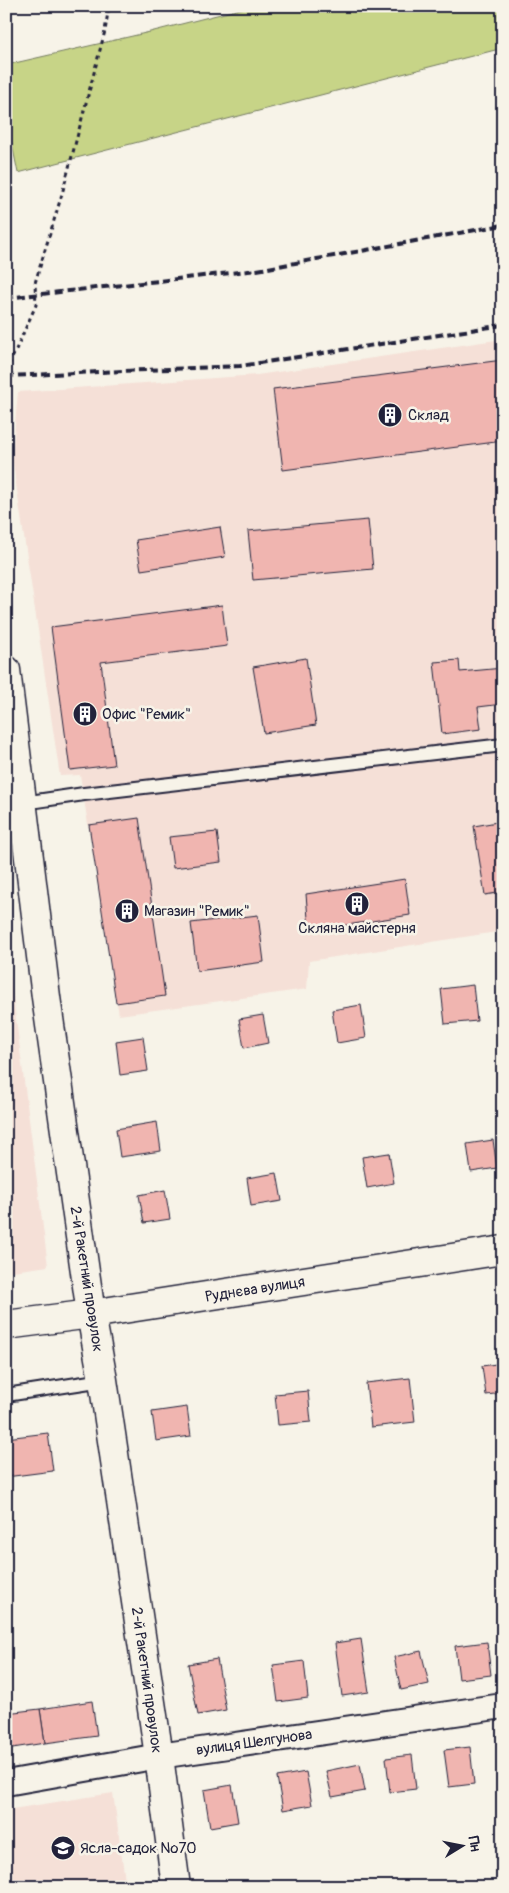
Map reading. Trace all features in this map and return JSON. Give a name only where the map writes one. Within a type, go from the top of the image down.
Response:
[{"type":"street","name":"2-й Ракетний провулок","points":[[6,670],[46,997],[159,1756],[176,1887]]},
{"type":"street","name":"Руднєва вулиця","points":[[6,1326],[503,1250]]},
{"type":"street","name":"вулиця Шелгунова","points":[[6,1783],[159,1756],[503,1706]]},
{"type":"lane","points":[[23,804],[84,794],[503,745]]},
{"type":"lane","points":[[6,1395],[103,1380]]},
{"type":"path","points":[[10,365],[36,305],[35,283],[62,194],[106,31],[109,6]]},
{"type":"shaded area","points":[[503,339],[503,931],[309,961],[307,989],[119,1015],[80,775],[60,776],[12,457],[18,392],[257,375]]},
{"type":"shaded area","points":[[6,942],[48,1266],[6,1272]]},
{"type":"shaded area","name":"Ясла-садок №70","points":[[113,1793],[126,1887],[6,1887],[6,1810]]},
{"type":"green space","points":[[252,6],[503,6],[503,48],[18,173],[6,115],[6,65]]},
{"type":"building","name":"Склад","points":[[503,360],[503,441],[283,470],[273,389]]},
{"type":"building","points":[[368,520],[373,569],[253,580],[248,531]]},
{"type":"building","points":[[220,527],[225,557],[141,570],[136,540]]},
{"type":"building","name":"Офис \"Ремик\"","points":[[222,605],[227,646],[101,662],[114,765],[70,770],[51,627]]},
{"type":"building","points":[[306,658],[316,725],[264,733],[253,667]]},
{"type":"building","points":[[459,660],[460,672],[503,668],[503,704],[478,707],[481,729],[442,734],[434,662]]},
{"type":"building","name":"Магазин \"Ремик\"","points":[[139,818],[165,996],[116,1003],[89,825]]},
{"type":"building","points":[[503,821],[503,892],[485,895],[474,826]]},
{"type":"building","points":[[217,832],[221,862],[173,868],[169,837]]},
{"type":"building","name":"Скляна майстерня","points":[[405,879],[410,915],[309,931],[306,894]]},
{"type":"building","points":[[258,915],[264,962],[197,971],[191,923]]},
{"type":"building","points":[[473,985],[477,1021],[445,1024],[441,989]]},
{"type":"building","points":[[361,1005],[366,1038],[337,1043],[332,1010]]},
{"type":"building","points":[[263,1015],[268,1043],[244,1048],[239,1019]]},
{"type":"building","points":[[143,1037],[148,1071],[120,1075],[116,1041]]},
{"type":"building","points":[[157,1122],[161,1151],[120,1157],[116,1129]]},
{"type":"building","points":[[493,1140],[497,1168],[471,1172],[467,1144]]},
{"type":"building","points":[[389,1153],[394,1183],[367,1188],[362,1157]]},
{"type":"building","points":[[277,1173],[282,1201],[251,1206],[247,1178]]},
{"type":"building","points":[[165,1190],[170,1219],[144,1223],[139,1195]]},
{"type":"building","points":[[503,1363],[503,1393],[486,1395],[482,1366]]},
{"type":"building","points":[[410,1378],[415,1422],[371,1427],[366,1383]]},
{"type":"building","points":[[308,1391],[311,1422],[278,1425],[275,1394]]},
{"type":"building","points":[[187,1407],[191,1436],[156,1441],[152,1412]]},
{"type":"building","points":[[48,1433],[53,1471],[6,1477],[6,1438]]},
{"type":"building","points":[[361,1639],[369,1692],[342,1696],[335,1643]]},
{"type":"building","points":[[487,1642],[491,1675],[459,1679],[455,1646]]},
{"type":"building","points":[[421,1651],[429,1684],[401,1690],[394,1657]]},
{"type":"building","points":[[217,1659],[226,1710],[198,1715],[188,1664]]},
{"type":"building","points":[[304,1661],[308,1698],[278,1702],[273,1665]]},
{"type":"building","points":[[92,1701],[97,1736],[45,1743],[40,1709]]},
{"type":"building","points":[[40,1709],[45,1743],[6,1749],[6,1713]]},
{"type":"building","points":[[470,1747],[474,1784],[449,1787],[444,1750]]},
{"type":"building","points":[[412,1755],[416,1789],[390,1792],[386,1758]]},
{"type":"building","points":[[360,1764],[365,1791],[332,1797],[326,1771]]},
{"type":"building","points":[[306,1772],[312,1805],[283,1810],[277,1777]]},
{"type":"building","points":[[232,1785],[238,1822],[210,1827],[204,1790]]},
{"type":"railway","points":[[6,298],[257,270],[503,225]]},
{"type":"railway","points":[[6,376],[240,366],[503,325]]},
{"type":"place","name":"Склад","points":[[390,415]]},
{"type":"place","name":"Офис \"Ремик\"","points":[[85,714]]},
{"type":"place","name":"Скляна майстерня","points":[[357,904]]},
{"type":"place","name":"Магазин \"Ремик\"","points":[[127,911]]},
{"type":"place","name":"Ясла-садок №70","points":[[63,1848]]}]
